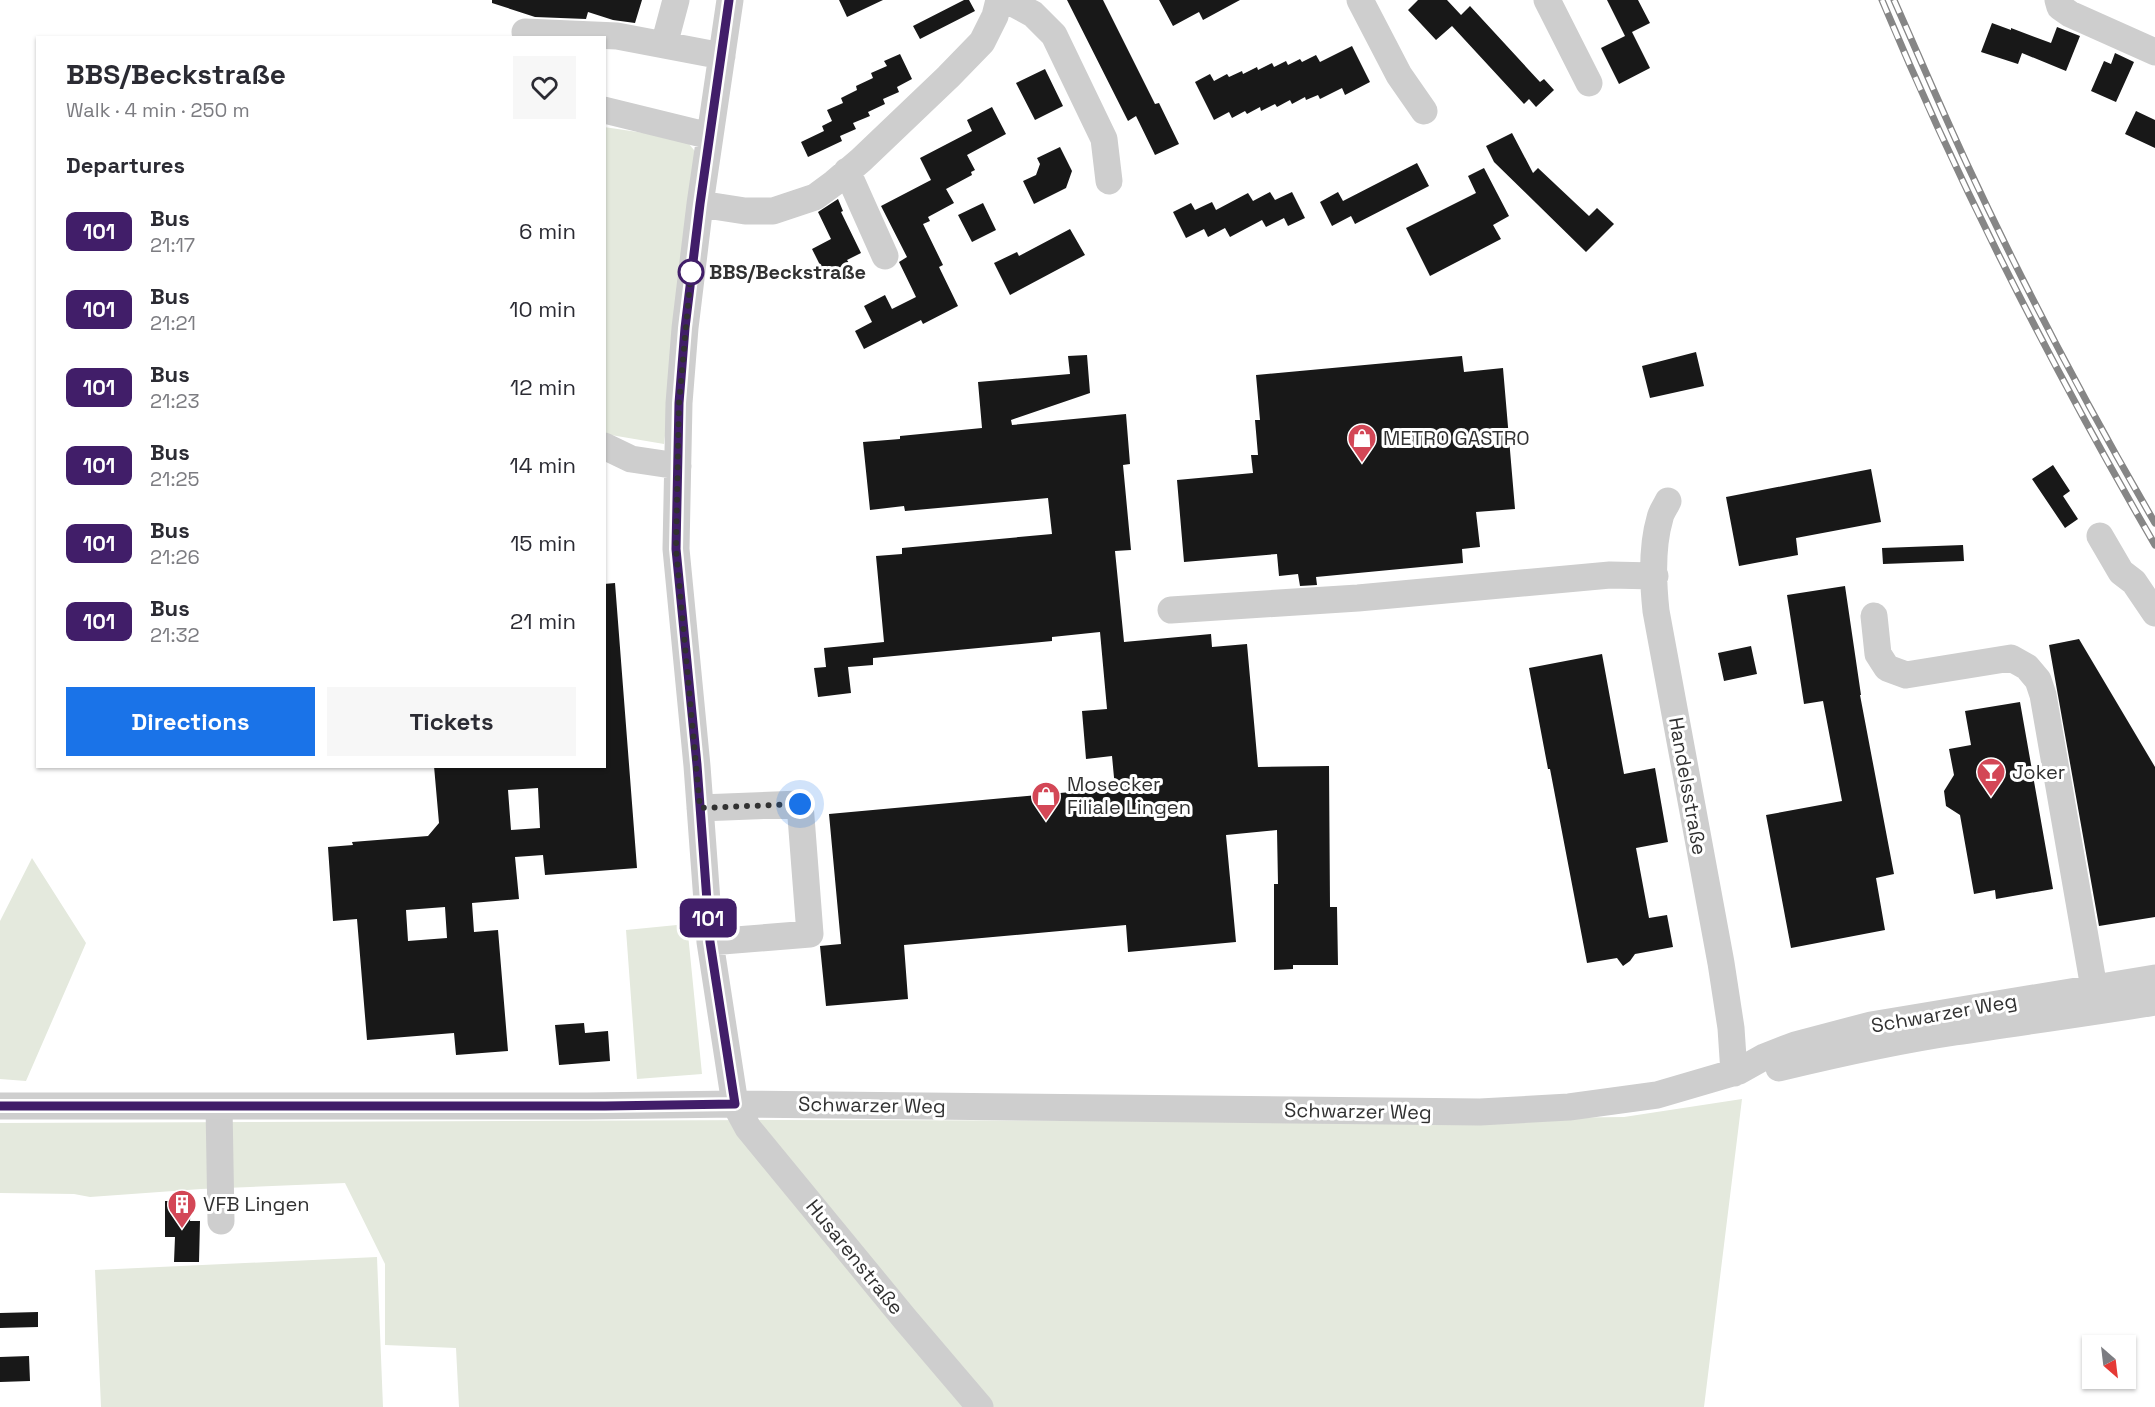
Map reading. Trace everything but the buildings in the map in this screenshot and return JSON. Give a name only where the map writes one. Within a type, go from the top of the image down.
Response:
[{"type":"street","points":[[664,45],[675,0]]},
{"type":"street","points":[[729,0],[685,328],[679,403],[676,549],[710,942],[735,1104]]},
{"type":"street","points":[[700,204],[773,211],[815,197],[848,171],[982,42],[995,16],[999,0]]},
{"type":"street","points":[[1007,0],[1034,14],[1054,34],[1104,139],[1109,182]]},
{"type":"street","points":[[1360,0],[1400,75],[1424,111]]},
{"type":"street","points":[[1547,0],[1589,83]]},
{"type":"street","points":[[2058,0],[2060,7],[2070,14],[2155,52]]},
{"type":"street","points":[[525,32],[617,36],[722,56]]},
{"type":"street","points":[[606,110],[710,136]]},
{"type":"street","points":[[848,171],[885,256]]},
{"type":"street","points":[[606,447],[632,459],[678,466]]},
{"type":"street","name":"Handelsstraße","points":[[1668,501],[1660,518],[1655,556],[1656,611],[1721,963],[1737,1072]]},
{"type":"street","points":[[2100,536],[2121,572],[2134,582],[2155,614]]},
{"type":"street","points":[[1171,610],[1358,598],[1610,575],[1655,576]]},
{"type":"street","points":[[1874,616],[1878,654],[1887,668],[1906,675],[2011,658],[2027,667],[2038,680],[2043,695],[2094,988]]},
{"type":"street","points":[[700,808],[800,804],[810,934],[710,942]]},
{"type":"street","name":"Schwarzer Weg","points":[[0,1106],[735,1104],[1480,1112],[1569,1107],[1657,1095],[1737,1072],[1764,1056],[1795,1045],[1871,1025],[2155,978]]},
{"type":"street","name":"Schwarzer Weg","points":[[1737,1072],[1754,1073],[1874,1046],[2155,1002]]},
{"type":"street","name":"Husarenstraße","points":[[735,1104],[748,1128],[905,1320],[980,1407]]},
{"type":"street","points":[[219,1106],[221,1221]]},
{"type":"shaded area","points":[[606,127],[685,139],[698,155],[664,444],[606,434]]},
{"type":"shaded area","points":[[32,858],[86,943],[26,1081],[0,1079],[0,921]]},
{"type":"shaded area","points":[[687,924],[702,1074],[637,1079],[626,930]]},
{"type":"shaded area","points":[[1742,1099],[1704,1407],[459,1407],[456,1348],[385,1345],[385,1264],[345,1183],[201,1189],[90,1197],[74,1194],[0,1193],[0,1123],[1278,1121],[1624,1117]]},
{"type":"shaded area","points":[[377,1257],[383,1407],[101,1407],[95,1270]]},
{"type":"railway","points":[[1882,0],[1943,139],[2044,345],[2155,545]]},
{"type":"railway","points":[[1894,0],[2010,254],[2080,390],[2155,523]]},
{"type":"bus line","name":"101","points":[[0,1106],[735,1104],[710,942],[697,765],[676,549],[679,403],[685,328],[692,262],[729,0]]},
{"type":"place","name":"BBS/Beckstraße","points":[[691,272]]},
{"type":"place","name":"METRO GASTRO","points":[[1362,464]]},
{"type":"place","name":"Joker","points":[[1991,798]]},
{"type":"place","name":"Mosecker Filiale Lingen","points":[[1046,822]]},
{"type":"place","name":"VFB Lingen","points":[[182,1230]]},
{"type":"route","points":[[691,272],[692,262],[679,403],[676,549],[700,808],[800,804]]}]
